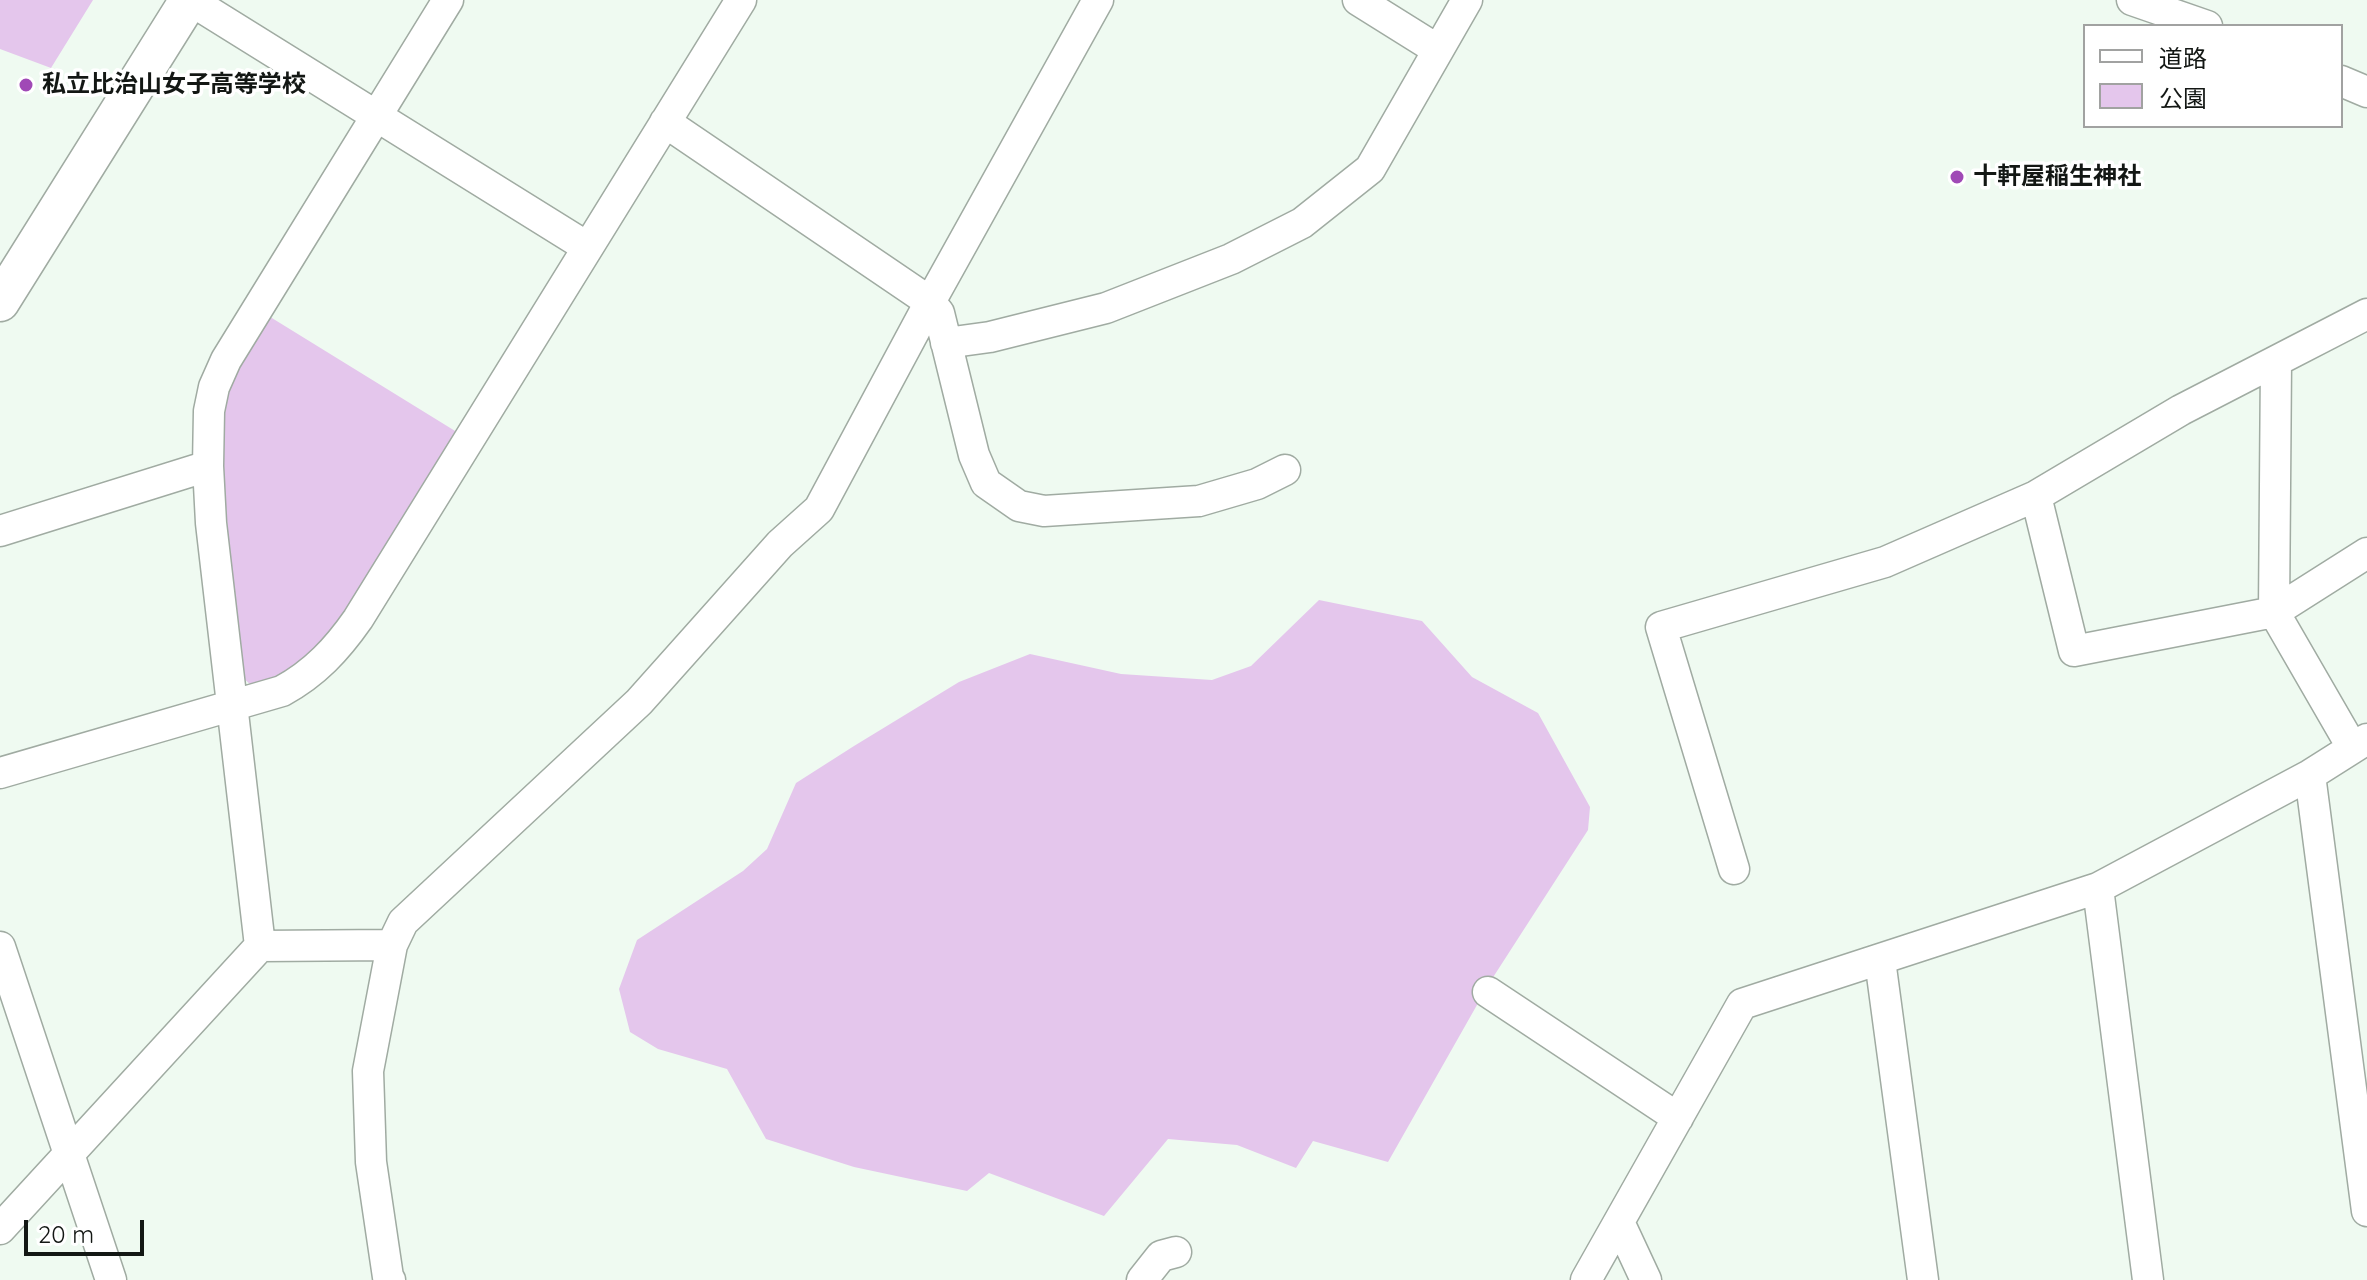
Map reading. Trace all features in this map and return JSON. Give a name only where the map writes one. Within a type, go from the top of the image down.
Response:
[{"type":"street","points":[[0,302],[190,0],[587,247]]},
{"type":"street","points":[[260,946],[211,523],[209,411],[214,387],[226,360],[448,0]]},
{"type":"street","points":[[0,773],[282,691],[313,671],[340,645],[741,0]]},
{"type":"street","points":[[390,1280],[371,1162],[368,1071],[392,945],[403,922],[639,702],[780,544],[819,509],[1098,0]]},
{"type":"street","points":[[1358,0],[1438,50]]},
{"type":"street","points":[[946,343],[990,337],[1106,308],[1231,259],[1302,223],[1370,169],[1467,0]]},
{"type":"street","points":[[2132,0],[2201,24]]},
{"type":"street","points":[[2343,82],[2367,92]]},
{"type":"street","points":[[665,122],[930,302],[939,313],[974,455],[986,483],[1019,506],[1044,511],[1199,501],[1257,484],[1285,470]]},
{"type":"street","points":[[1734,869],[1661,627],[1885,562],[2036,496],[2181,410],[2367,314]]},
{"type":"street","points":[[1586,1280],[1742,1004],[2098,888],[2310,775],[2360,743],[2274,612],[2276,361]]},
{"type":"street","points":[[0,531],[208,466]]},
{"type":"street","points":[[2036,496],[2074,651],[2274,612],[2367,553]]},
{"type":"street","points":[[2310,775],[2367,1211]]},
{"type":"street","points":[[2098,888],[2148,1280]]},
{"type":"street","points":[[0,1229],[260,946],[392,945]]},
{"type":"street","points":[[0,947],[111,1280]]},
{"type":"street","points":[[1880,960],[1923,1280]]},
{"type":"street","points":[[1488,992],[1678,1118]]},
{"type":"street","points":[[1619,1222],[1646,1280]]},
{"type":"street","points":[[1142,1280],[1161,1256],[1176,1252]]},
{"type":"green space","points":[[0,0],[93,0],[51,68],[0,49]]},
{"type":"green space","points":[[267,315],[460,434],[344,621],[300,667],[254,688],[239,674],[218,404]]},
{"type":"green space","points":[[1319,600],[1422,621],[1472,677],[1538,713],[1590,807],[1588,830],[1490,982],[1388,1162],[1313,1141],[1296,1168],[1237,1145],[1168,1139],[1104,1216],[989,1173],[967,1191],[854,1167],[766,1139],[727,1069],[658,1049],[630,1032],[619,989],[637,940],[743,871],[767,849],[796,783],[854,746],[959,682],[1030,654],[1121,674],[1212,680],[1251,666]]},
{"type":"place","name":"私立比治山女子高等学校","points":[[26,85]]},
{"type":"place","name":"十軒屋稲生神社","points":[[1957,177]]}]
